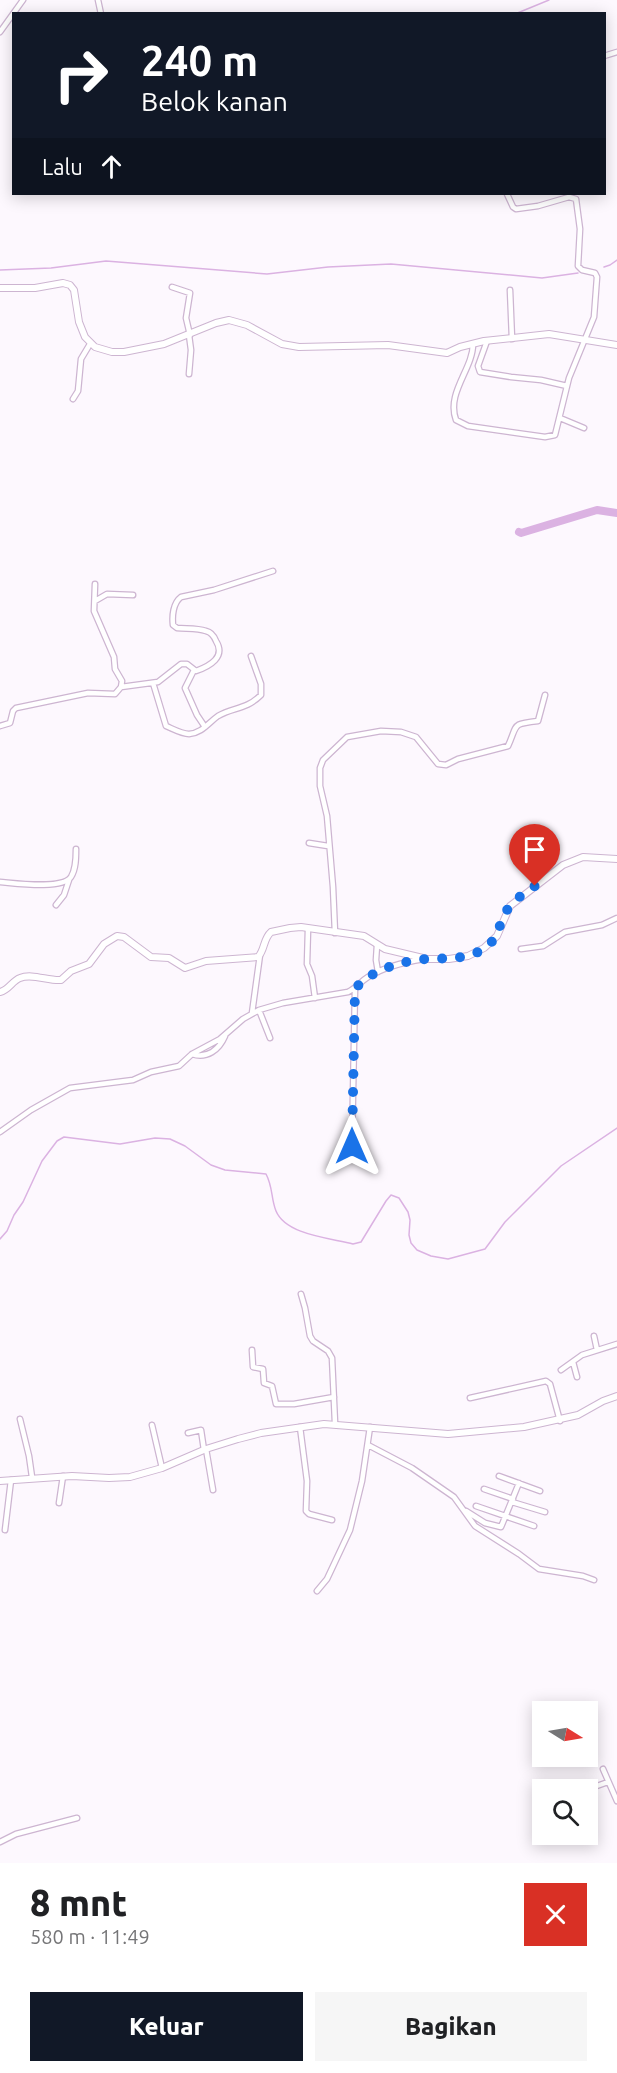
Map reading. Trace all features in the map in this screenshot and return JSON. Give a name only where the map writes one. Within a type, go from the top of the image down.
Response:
[{"type":"street","points":[[0,32],[12,15]]},
{"type":"street","points":[[472,344],[472,352],[461,379],[454,406],[454,418],[459,423],[468,426],[550,437],[555,435],[567,386],[595,310],[597,277],[595,273],[582,270],[578,266],[580,237],[576,199],[569,197],[538,206],[516,209],[507,195]]},
{"type":"street","points":[[0,288],[35,288],[63,283],[70,285],[74,290],[79,322],[90,344],[112,352],[124,352],[164,344],[229,320],[247,325],[282,344],[294,346],[388,345],[445,354],[487,341],[558,334],[617,345]]},
{"type":"street","points":[[172,287],[190,293],[186,318],[191,350],[189,374]]},
{"type":"street","points":[[510,290],[512,339]]},
{"type":"street","points":[[487,341],[478,371],[567,386]]},
{"type":"street","points":[[72,399],[78,391],[80,362],[90,344]]},
{"type":"street","points":[[560,418],[584,428]]},
{"type":"street","points":[[121,687],[161,680],[181,664],[198,670],[212,663],[220,651],[213,636],[207,631],[183,629],[173,625],[177,600],[273,571]]},
{"type":"street","points":[[0,726],[10,723],[16,708],[84,693],[115,694],[121,687],[122,681],[115,669],[114,657],[95,614],[95,584]]},
{"type":"street","points":[[95,601],[107,594],[133,595]]},
{"type":"street","points":[[153,683],[166,726],[185,734],[196,732],[216,717],[244,707],[261,695],[261,684],[251,656]]},
{"type":"street","points":[[194,670],[185,688],[205,727]]},
{"type":"street","points":[[335,933],[327,816],[320,786],[320,768],[323,760],[347,737],[372,731],[401,732],[416,737],[438,764],[446,765],[458,759],[508,746],[513,730],[517,726],[523,722],[538,721],[544,695]]},
{"type":"street","points":[[309,843],[328,846]]},
{"type":"street","points":[[56,905],[64,895],[74,871],[76,849]]},
{"type":"street","points":[[0,1132],[31,1110],[70,1088],[133,1080],[151,1072],[179,1066],[192,1054],[214,1042],[259,1010],[355,989],[366,978],[378,972],[428,959],[468,956],[484,948],[497,936],[510,906],[563,865],[583,857],[617,859]]},
{"type":"street","points":[[0,882],[45,885],[69,880]]},
{"type":"street","points":[[521,949],[543,946],[566,932],[602,925],[617,918]]},
{"type":"street","points":[[252,1013],[260,955],[265,940],[271,932],[290,928],[308,928],[364,936],[385,949],[428,959]]},
{"type":"street","points":[[308,928],[307,964],[312,976],[315,998]]},
{"type":"street","points":[[0,992],[8,989],[19,978],[26,976],[61,980],[71,971],[88,964],[104,944],[117,936],[127,939],[151,957],[169,958],[184,968],[190,968],[206,961],[260,955]]},
{"type":"street","points":[[377,945],[378,972]]},
{"type":"street","points":[[352,1146],[355,989]]},
{"type":"street","points":[[259,1010],[270,1038]]},
{"type":"street","points":[[301,1294],[310,1336],[313,1341],[328,1351],[332,1358],[335,1423]]},
{"type":"street","points":[[594,1336],[597,1350]]},
{"type":"street","points":[[561,1370],[582,1355],[617,1344]]},
{"type":"street","points":[[252,1350],[253,1367],[263,1369],[264,1383],[273,1387],[276,1404],[294,1404],[334,1397]]},
{"type":"street","points":[[573,1362],[577,1377]]},
{"type":"street","points":[[470,1398],[545,1381],[550,1384],[560,1420]]},
{"type":"street","points":[[0,1481],[63,1476],[122,1478],[142,1475],[205,1450],[261,1433],[335,1423],[420,1432],[457,1433],[524,1427],[581,1414],[617,1396]]},
{"type":"street","points":[[20,1419],[32,1478]]},
{"type":"street","points":[[152,1425],[162,1468]]},
{"type":"street","points":[[300,1427],[307,1476],[306,1511],[309,1514],[332,1520]]},
{"type":"street","points":[[317,1591],[327,1579],[350,1530],[370,1427]]},
{"type":"street","points":[[188,1433],[201,1430],[213,1490]]},
{"type":"street","points":[[228,1442],[231,1449]]},
{"type":"street","points":[[368,1445],[412,1468],[454,1497],[475,1526],[534,1566],[594,1580]]},
{"type":"street","points":[[59,1503],[63,1476]]},
{"type":"street","points":[[499,1476],[540,1491]]},
{"type":"street","points":[[5,1530],[11,1480]]},
{"type":"street","points":[[464,1509],[485,1523],[498,1528],[502,1526],[519,1483]]},
{"type":"street","points":[[484,1489],[545,1512]]},
{"type":"street","points":[[476,1506],[534,1526]]},
{"type":"street","points":[[603,1769],[617,1801]]},
{"type":"street","points":[[598,1786],[608,1782]]},
{"type":"street","points":[[0,1842],[16,1834],[77,1818]]},
{"type":"waterway","points":[[520,12],[549,0]]},
{"type":"waterway","points":[[604,267],[617,260]]},
{"type":"waterway","points":[[0,270],[51,268],[106,261],[267,274],[328,267],[391,264],[542,278],[578,273]]},
{"type":"waterway","points":[[519,532],[597,510],[617,513]]},
{"type":"waterway","points":[[0,1239],[23,1202],[42,1161],[57,1141],[64,1137],[120,1144],[155,1138],[170,1139],[185,1146],[211,1165],[225,1170],[266,1174],[274,1206],[281,1219],[299,1230],[321,1237],[353,1244],[361,1242],[391,1195],[399,1198],[408,1212],[411,1243],[417,1250],[431,1256],[448,1259],[485,1249],[505,1222],[561,1166],[617,1128]]},
{"type":"route","points":[[352,1146],[352,1048],[355,989],[366,978],[388,968],[419,960],[468,956],[484,948],[497,936],[510,906],[535,886]]}]
